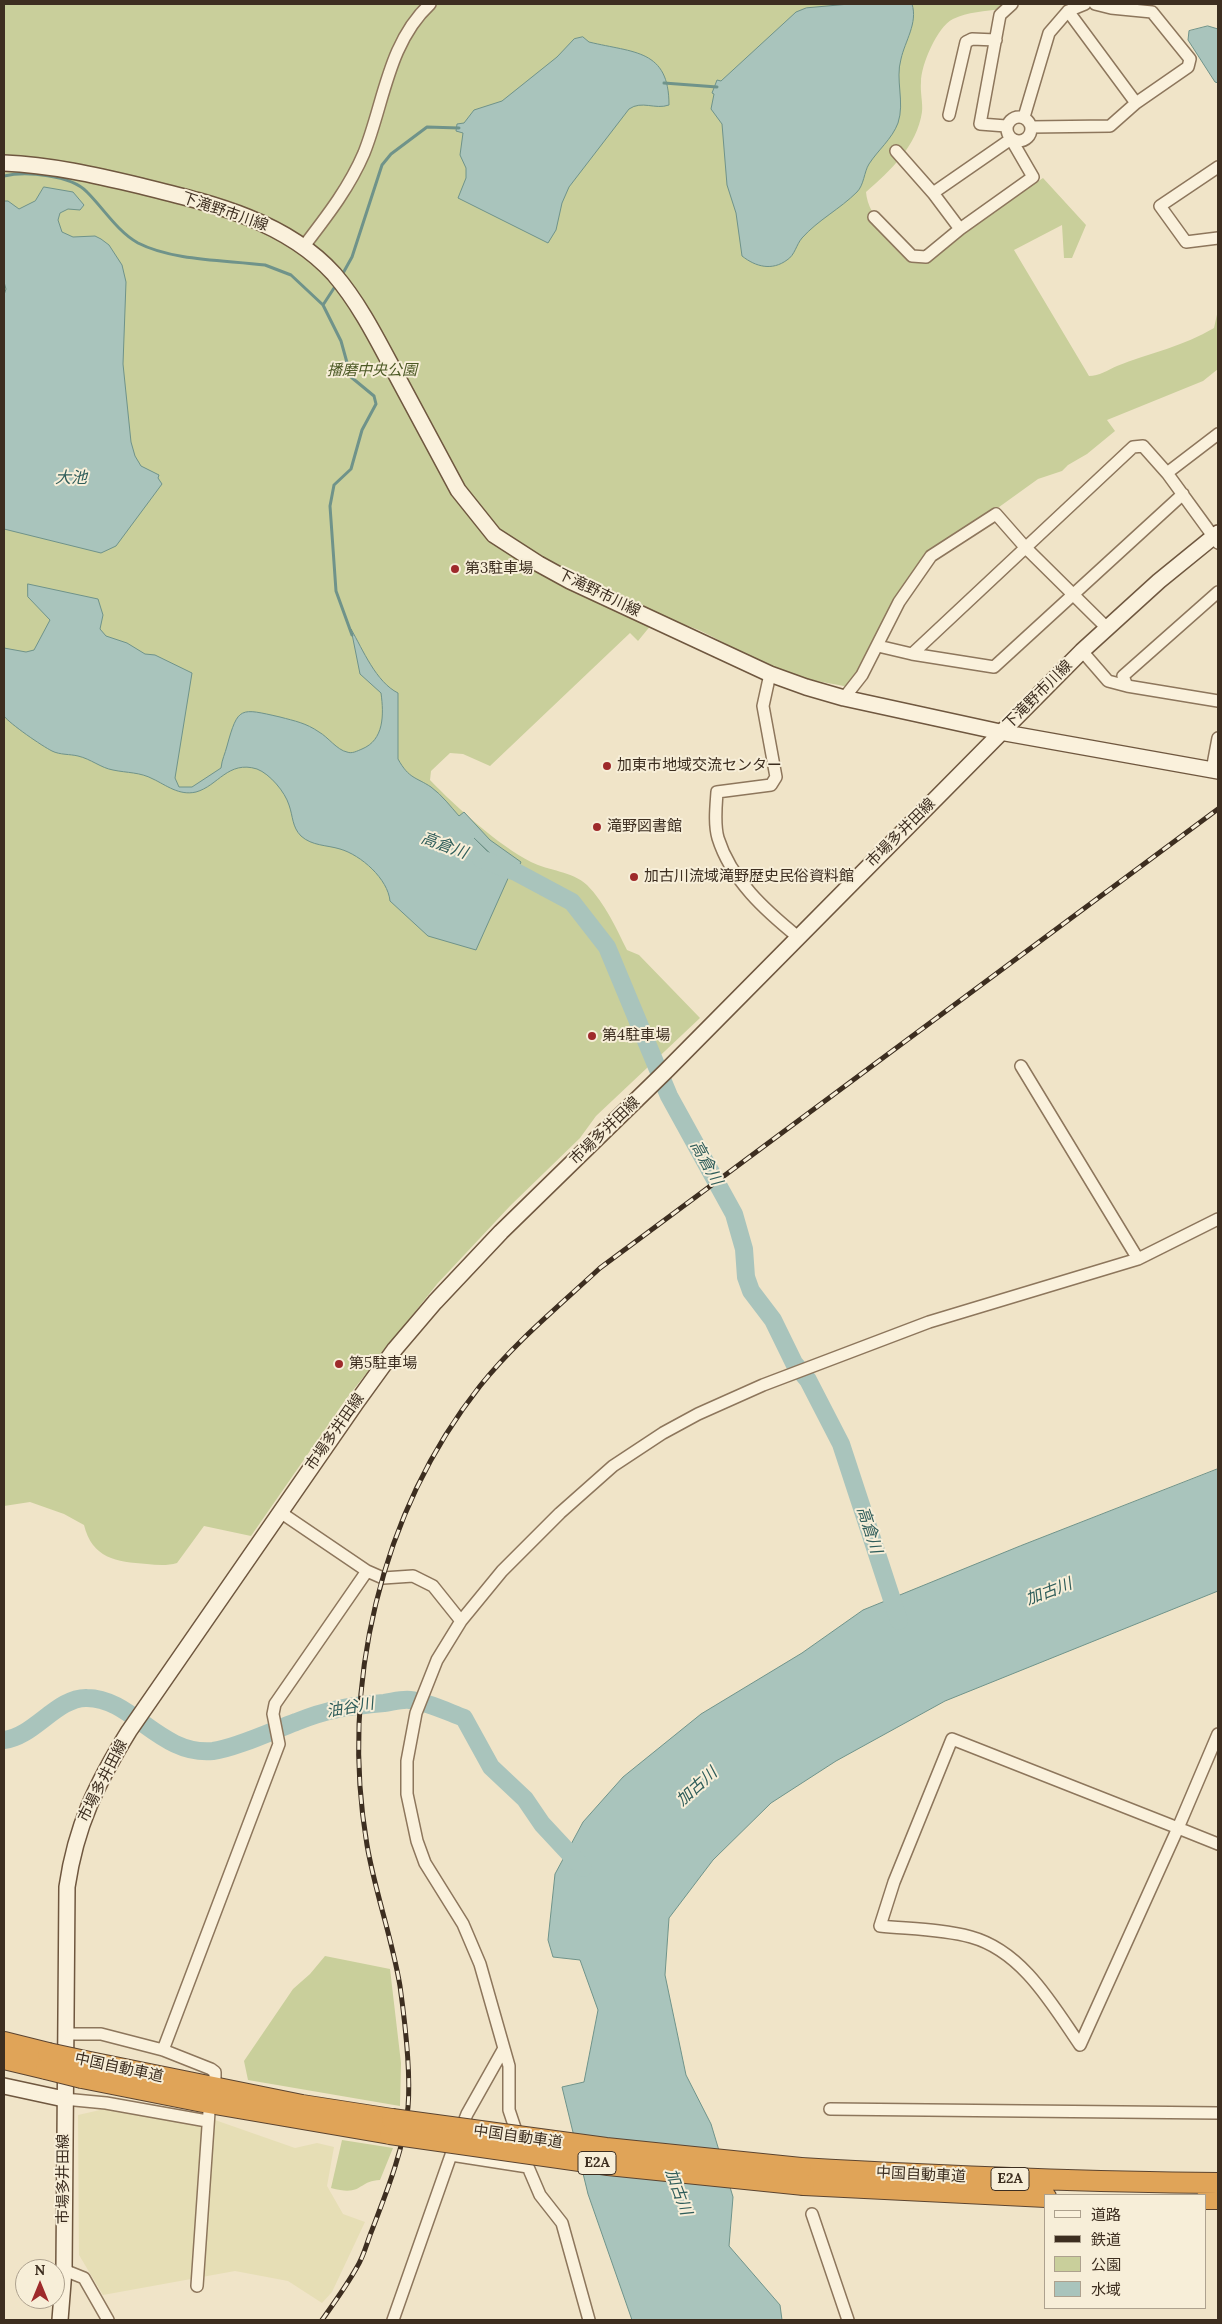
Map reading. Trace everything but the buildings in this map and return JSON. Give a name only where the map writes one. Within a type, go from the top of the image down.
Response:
[{"type":"highway","name":"中国自動車道","points":[[4,2042],[47,2061],[84,2070],[293,2103],[391,2127],[606,2148],[802,2176],[1044,2197]]},
{"type":"highway","name":"中国自動車道","points":[[4,2059],[47,2061]]},
{"type":"highway","name":"中国自動車道","points":[[802,2176],[972,2178],[1120,2183],[1218,2183]]},
{"type":"main road","name":"下滝野市川線","points":[[4,163],[41,164],[79,171],[216,205],[265,224],[304,246],[334,275],[354,300],[375,334],[458,490],[494,535],[518,552],[570,581],[770,674],[844,698],[1000,732],[1106,628],[1159,581],[1216,538]]},
{"type":"main road","points":[[1000,732],[1215,771]]},
{"type":"main road","name":"市場多井田線","points":[[64,2259],[65,1918],[72,1856],[80,1825],[94,1794],[129,1731],[395,1349],[435,1302],[502,1232],[665,1072],[1000,732]]},
{"type":"main road","points":[[4,2086],[64,2099]]},
{"type":"street","points":[[304,246],[348,188],[364,152],[391,66],[408,29],[430,4]]},
{"type":"street","points":[[1006,126],[980,124],[1000,15],[1012,4]]},
{"type":"street","points":[[1011,138],[1020,141],[1025,140],[1031,132],[1028,122],[1049,33],[1068,11],[1085,4]]},
{"type":"street","points":[[874,217],[912,256],[926,257],[960,229],[1033,177],[1011,138],[1006,133],[1006,126],[1013,117],[1028,122],[1110,126],[1136,103],[1188,67],[1190,58],[1152,12],[1111,8],[1095,4]]},
{"type":"street","points":[[1068,11],[1136,103]]},
{"type":"street","points":[[949,115],[966,42],[972,39],[996,40]]},
{"type":"street","points":[[933,193],[1011,138]]},
{"type":"street","points":[[896,151],[933,193],[960,229]]},
{"type":"street","points":[[1218,167],[1160,206],[1186,242],[1218,238]]},
{"type":"street","points":[[1167,473],[1218,434]]},
{"type":"street","points":[[912,654],[1024,547],[1133,447],[1143,446],[1167,473],[1216,538]]},
{"type":"street","points":[[878,646],[912,654],[994,666],[1183,494]]},
{"type":"street","points":[[844,698],[862,676],[899,602],[931,556],[996,514],[1024,547],[1106,628]]},
{"type":"street","points":[[1127,686],[1124,676],[1218,592]]},
{"type":"street","points":[[1082,651],[1108,680],[1127,686],[1218,701]]},
{"type":"street","points":[[770,674],[763,706],[776,778],[770,785],[717,792],[718,837],[731,866],[746,888],[773,917],[798,937]]},
{"type":"street","points":[[1215,771],[1218,738]]},
{"type":"street","points":[[1021,1066],[1138,1259]]},
{"type":"street","points":[[589,2320],[562,2223],[540,2195],[528,2167],[509,2110],[509,2066],[480,1964],[463,1924],[425,1863],[416,1841],[408,1794],[406,1760],[416,1713],[437,1660],[461,1621],[502,1571],[560,1513],[613,1466],[663,1433],[698,1414],[763,1386],[929,1322],[1138,1259],[1218,1219]]},
{"type":"street","points":[[280,1512],[367,1571],[383,1578],[413,1576],[433,1586],[461,1621]]},
{"type":"street","points":[[163,2050],[279,1744],[273,1714],[275,1704],[367,1571]]},
{"type":"street","points":[[1218,1734],[1178,1828],[1080,2045],[1030,1977],[1010,1958],[992,1946],[971,1937],[880,1926],[894,1882],[952,1739],[1178,1828],[1218,1844]]},
{"type":"street","points":[[65,2034],[101,2034],[163,2050],[211,2069],[215,2072],[215,2078]]},
{"type":"street","points":[[393,2320],[450,2155],[467,2114],[503,2050]]},
{"type":"street","points":[[64,2099],[208,2116],[197,2286]]},
{"type":"street","points":[[830,2109],[1218,2113]]},
{"type":"street","points":[[450,2155],[528,2167]]},
{"type":"street","points":[[812,2214],[848,2320]]},
{"type":"street","points":[[65,2270],[84,2278],[108,2320]]},
{"type":"shaded area","points":[[109,2108],[213,2127],[215,2120],[295,2148],[317,2143],[334,2147],[327,2186],[343,2214],[365,2222],[332,2292],[322,2303],[288,2281],[235,2271],[103,2295],[79,2255],[78,2115]]},
{"type":"green space","name":"播磨中央公園","points":[[4,4],[1001,4],[1001,9],[970,13],[953,19],[947,23],[936,38],[927,57],[922,75],[922,112],[915,136],[901,157],[866,192],[871,210],[877,219],[890,235],[912,256],[926,257],[1043,178],[1086,225],[1072,258],[1064,258],[1062,225],[1014,250],[1089,376],[1100,374],[1117,366],[1179,345],[1203,334],[1214,328],[1218,310],[1218,369],[1203,381],[1107,420],[1115,431],[1087,454],[1068,465],[1062,471],[1038,479],[931,556],[878,646],[848,687],[783,673],[691,627],[656,619],[638,641],[630,633],[490,766],[463,754],[450,753],[431,771],[430,780],[440,791],[505,846],[531,862],[567,874],[587,885],[605,908],[627,950],[639,955],[700,1018],[596,1116],[580,1138],[510,1206],[437,1284],[346,1399],[251,1536],[204,1526],[177,1563],[170,1565],[125,1562],[107,1556],[93,1545],[84,1525],[64,1514],[30,1502],[4,1506]]},
{"type":"green space","points":[[325,1956],[390,1969],[401,2063],[400,2106],[248,2080],[244,2061],[293,1989],[310,1974]]},
{"type":"green space","points":[[342,2140],[393,2148],[380,2180],[367,2183],[355,2190],[349,2191],[331,2188]]},
{"type":"water","points":[[850,4],[912,4],[912,25],[899,67],[901,107],[898,123],[869,164],[857,192],[808,232],[787,260],[776,266],[758,265],[742,256],[736,213],[727,185],[722,124],[711,109],[714,94],[712,93],[717,80],[721,81],[796,12],[806,8]]},
{"type":"water","points":[[1208,26],[1218,29],[1218,83],[1215,82],[1188,40],[1189,31]]},
{"type":"water","points":[[583,37],[589,42],[634,52],[656,63],[663,73],[669,105],[639,105],[629,109],[569,187],[562,203],[556,230],[548,243],[458,198],[466,178],[466,168],[460,155],[463,133],[456,131],[457,124],[464,123],[474,110],[502,101],[557,57],[574,39]]},
{"type":"water","name":"大池","points":[[44,187],[73,192],[84,205],[80,210],[68,209],[60,213],[58,220],[62,232],[73,237],[95,236],[101,239],[109,245],[122,265],[126,282],[123,364],[131,442],[135,456],[141,466],[159,475],[158,478],[162,484],[116,546],[101,553],[4,529],[4,295],[6,289],[4,282],[4,201],[8,201],[19,209],[35,201]]},
{"type":"water","points":[[28,584],[98,599],[103,615],[100,629],[106,636],[127,643],[145,654],[155,655],[192,673],[175,778],[179,787],[192,787],[221,768],[234,723],[243,713],[256,712],[305,724],[322,734],[343,751],[349,753],[362,749],[375,740],[381,726],[381,693],[360,674],[351,629],[365,656],[377,673],[390,688],[398,693],[398,759],[402,766],[413,777],[435,790],[459,816],[464,812],[490,840],[521,862],[515,875],[511,873],[474,838],[510,874],[476,950],[428,936],[390,901],[379,876],[365,862],[348,852],[315,843],[301,836],[294,825],[289,805],[284,795],[272,779],[262,771],[247,767],[238,768],[204,789],[190,793],[184,792],[143,775],[109,769],[83,757],[55,752],[34,740],[13,724],[4,716],[4,648],[26,652],[34,650],[50,620],[28,597]]},
{"type":"water","name":"加古川","points":[[1218,1469],[1218,1591],[945,1701],[836,1761],[771,1803],[713,1860],[669,1918],[665,1975],[686,2075],[711,2124],[733,2197],[729,2246],[780,2305],[782,2320],[632,2320],[588,2194],[562,2087],[584,2082],[598,2010],[580,1960],[553,1957],[548,1940],[555,1874],[583,1822],[623,1777],[701,1714],[802,1653],[863,1610],[1020,1546]]},
{"type":"waterway","points":[[664,83],[717,87]]},
{"type":"waterway","points":[[342,275],[352,257],[382,165],[391,154],[427,127],[459,128]]},
{"type":"waterway","points":[[4,176],[36,174],[60,178],[80,186],[117,226],[138,243],[152,249],[183,257],[265,265],[291,275],[323,305],[341,341],[351,377],[374,396],[376,404],[362,430],[351,469],[334,485],[330,506],[336,591],[352,635]]},
{"type":"waterway","points":[[323,305],[336,285]]},
{"type":"waterway","name":"高倉川","points":[[481,859],[516,872],[572,902],[607,947],[669,1096],[734,1214],[744,1249],[746,1277],[751,1291],[773,1320],[794,1363],[808,1380],[841,1444],[899,1621]]},
{"type":"waterway","name":"油谷川","points":[[4,1740],[25,1732],[55,1710],[76,1699],[103,1700],[133,1716],[177,1745],[194,1750],[213,1751],[244,1743],[329,1711],[400,1700],[417,1701],[464,1718],[491,1767],[525,1799],[542,1824],[583,1868]]},
{"type":"railway","points":[[322,2320],[362,2258],[394,2170],[406,2123],[409,2078],[404,2015],[397,1968],[367,1845],[360,1785],[359,1724],[365,1663],[376,1604],[393,1545],[416,1489],[445,1436],[480,1386],[508,1354],[600,1268],[1218,809]]},
{"type":"place","name":"第3駐車場","points":[[455,569]]},
{"type":"place","name":"加東市地域交流センター","points":[[607,766]]},
{"type":"place","name":"滝野図書館","points":[[597,827]]},
{"type":"place","name":"加古川流域滝野歴史民俗資料館","points":[[634,877]]},
{"type":"place","name":"第4駐車場","points":[[592,1036]]},
{"type":"place","name":"第5駐車場","points":[[339,1364]]}]
